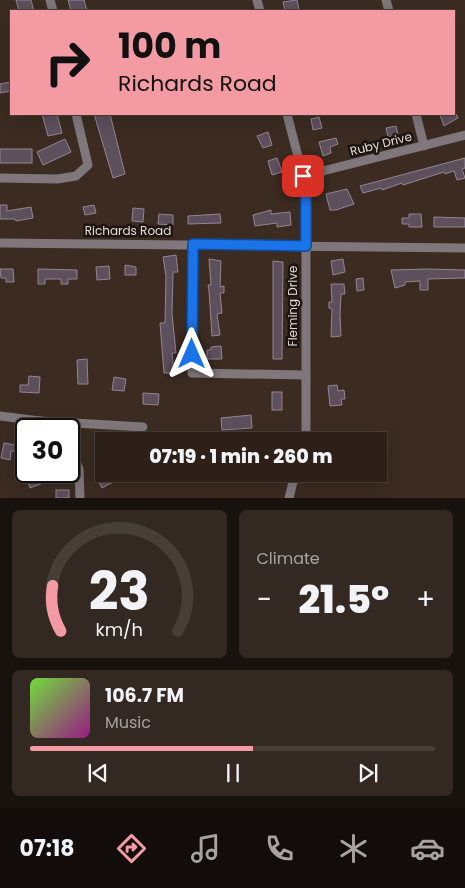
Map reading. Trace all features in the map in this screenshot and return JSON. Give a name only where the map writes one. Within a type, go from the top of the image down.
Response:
[{"type":"street","points":[[0,178],[57,179],[76,176],[88,165],[76,115]]},
{"type":"street","name":"Fleming Drive","points":[[287,115],[303,176],[306,200],[304,374],[306,432]]},
{"type":"street","points":[[416,115],[424,146]]},
{"type":"street","name":"Ruby Drive","points":[[303,176],[465,135]]},
{"type":"street","name":"Richards Road","points":[[0,243],[465,248]]},
{"type":"street","points":[[193,244],[192,372],[304,374]]},
{"type":"street","points":[[0,416],[16,418]]},
{"type":"street","points":[[80,423],[143,427]]},
{"type":"street","points":[[289,498],[293,482]]},
{"type":"street","points":[[79,483],[80,498]]},
{"type":"building","points":[[16,0],[31,0],[34,10],[19,10]]},
{"type":"building","points":[[68,0],[84,0],[87,10],[71,10]]},
{"type":"building","points":[[297,0],[299,10],[285,10],[283,2]]},
{"type":"building","points":[[10,82],[10,91],[0,93],[0,84]]},
{"type":"building","points":[[456,114],[458,118],[444,126],[440,115]]},
{"type":"building","points":[[42,115],[57,115],[62,133],[48,136]]},
{"type":"building","points":[[94,115],[110,115],[125,174],[113,178]]},
{"type":"building","points":[[319,117],[322,128],[313,130],[311,119]]},
{"type":"building","points":[[396,126],[398,135],[388,137],[386,128]]},
{"type":"building","points":[[268,132],[272,145],[263,148],[257,136]]},
{"type":"building","points":[[336,138],[338,144],[330,147],[331,153],[323,156],[319,142]]},
{"type":"building","points":[[65,139],[71,152],[43,165],[37,152]]},
{"type":"building","points":[[0,149],[32,149],[32,163],[0,163]]},
{"type":"building","points":[[277,158],[282,172],[272,175],[268,161]]},
{"type":"building","points":[[465,158],[465,168],[462,169],[465,178],[457,180],[454,171],[445,174],[444,172],[403,185],[402,183],[382,190],[381,188],[363,193],[360,186]]},
{"type":"building","points":[[347,189],[354,204],[330,210],[326,194]]},
{"type":"building","points":[[0,205],[7,205],[7,211],[31,207],[33,218],[16,221],[15,219],[0,219]]},
{"type":"building","points":[[94,205],[96,213],[85,215],[83,207]]},
{"type":"building","points":[[133,208],[144,209],[143,222],[132,221]]},
{"type":"building","points":[[271,210],[271,214],[290,212],[291,225],[277,227],[277,223],[255,226],[253,215]]},
{"type":"building","points":[[159,214],[173,215],[173,225],[158,224]]},
{"type":"building","points":[[220,214],[221,223],[188,224],[188,216]]},
{"type":"building","points":[[409,214],[421,214],[422,227],[409,227],[409,224],[402,224],[402,218],[409,218]]},
{"type":"building","points":[[434,217],[465,218],[465,227],[434,227]]},
{"type":"building","points":[[176,255],[178,272],[173,272],[172,314],[176,353],[172,353],[174,373],[164,373],[160,323],[165,323],[166,276],[163,257]]},
{"type":"building","points":[[209,259],[221,261],[220,287],[224,286],[224,293],[220,293],[222,313],[217,314],[220,335],[212,336],[208,285],[211,285]]},
{"type":"building","points":[[343,259],[345,272],[333,275],[331,261]]},
{"type":"building","points":[[273,261],[283,262],[282,359],[273,359]]},
{"type":"building","points":[[125,265],[136,267],[136,275],[125,275]]},
{"type":"building","points":[[109,266],[110,279],[97,280],[96,267]]},
{"type":"building","points":[[0,269],[13,269],[14,282],[6,282],[6,278],[1,278]]},
{"type":"building","points":[[38,269],[77,270],[77,279],[68,279],[68,284],[61,284],[61,279],[45,279],[45,284],[38,284]]},
{"type":"building","points":[[391,270],[465,270],[465,278],[428,279],[428,290],[420,290],[420,281],[405,282],[405,285],[395,288]]},
{"type":"building","points":[[363,278],[364,290],[357,291],[356,279]]},
{"type":"building","points":[[331,284],[344,284],[345,294],[341,294],[341,336],[331,337],[332,309],[329,308],[329,302],[332,302]]},
{"type":"building","points":[[221,346],[222,359],[207,359],[207,350],[211,350],[211,347]]},
{"type":"building","points":[[87,359],[88,384],[78,384],[77,360]]},
{"type":"building","points":[[29,376],[40,377],[39,393],[20,392],[20,385],[28,385]]},
{"type":"building","points":[[114,377],[126,379],[124,391],[112,390]]},
{"type":"building","points":[[337,385],[338,391],[344,390],[345,399],[341,399],[342,405],[330,406],[328,386]]},
{"type":"building","points":[[272,392],[282,392],[282,410],[272,410]]},
{"type":"building","points":[[143,393],[159,394],[158,405],[143,404]]},
{"type":"building","points":[[251,415],[252,428],[222,430],[221,418]]},
{"type":"building","points":[[4,443],[15,445],[15,451],[11,451],[10,460],[1,458]]},
{"type":"building","points":[[99,482],[113,482],[102,488]]},
{"type":"building","points":[[28,483],[43,483],[30,488]]},
{"type":"building","points":[[56,490],[69,490],[69,498],[56,498]]},
{"type":"route","points":[[192,354],[193,244],[306,246],[306,200],[303,176]]}]
